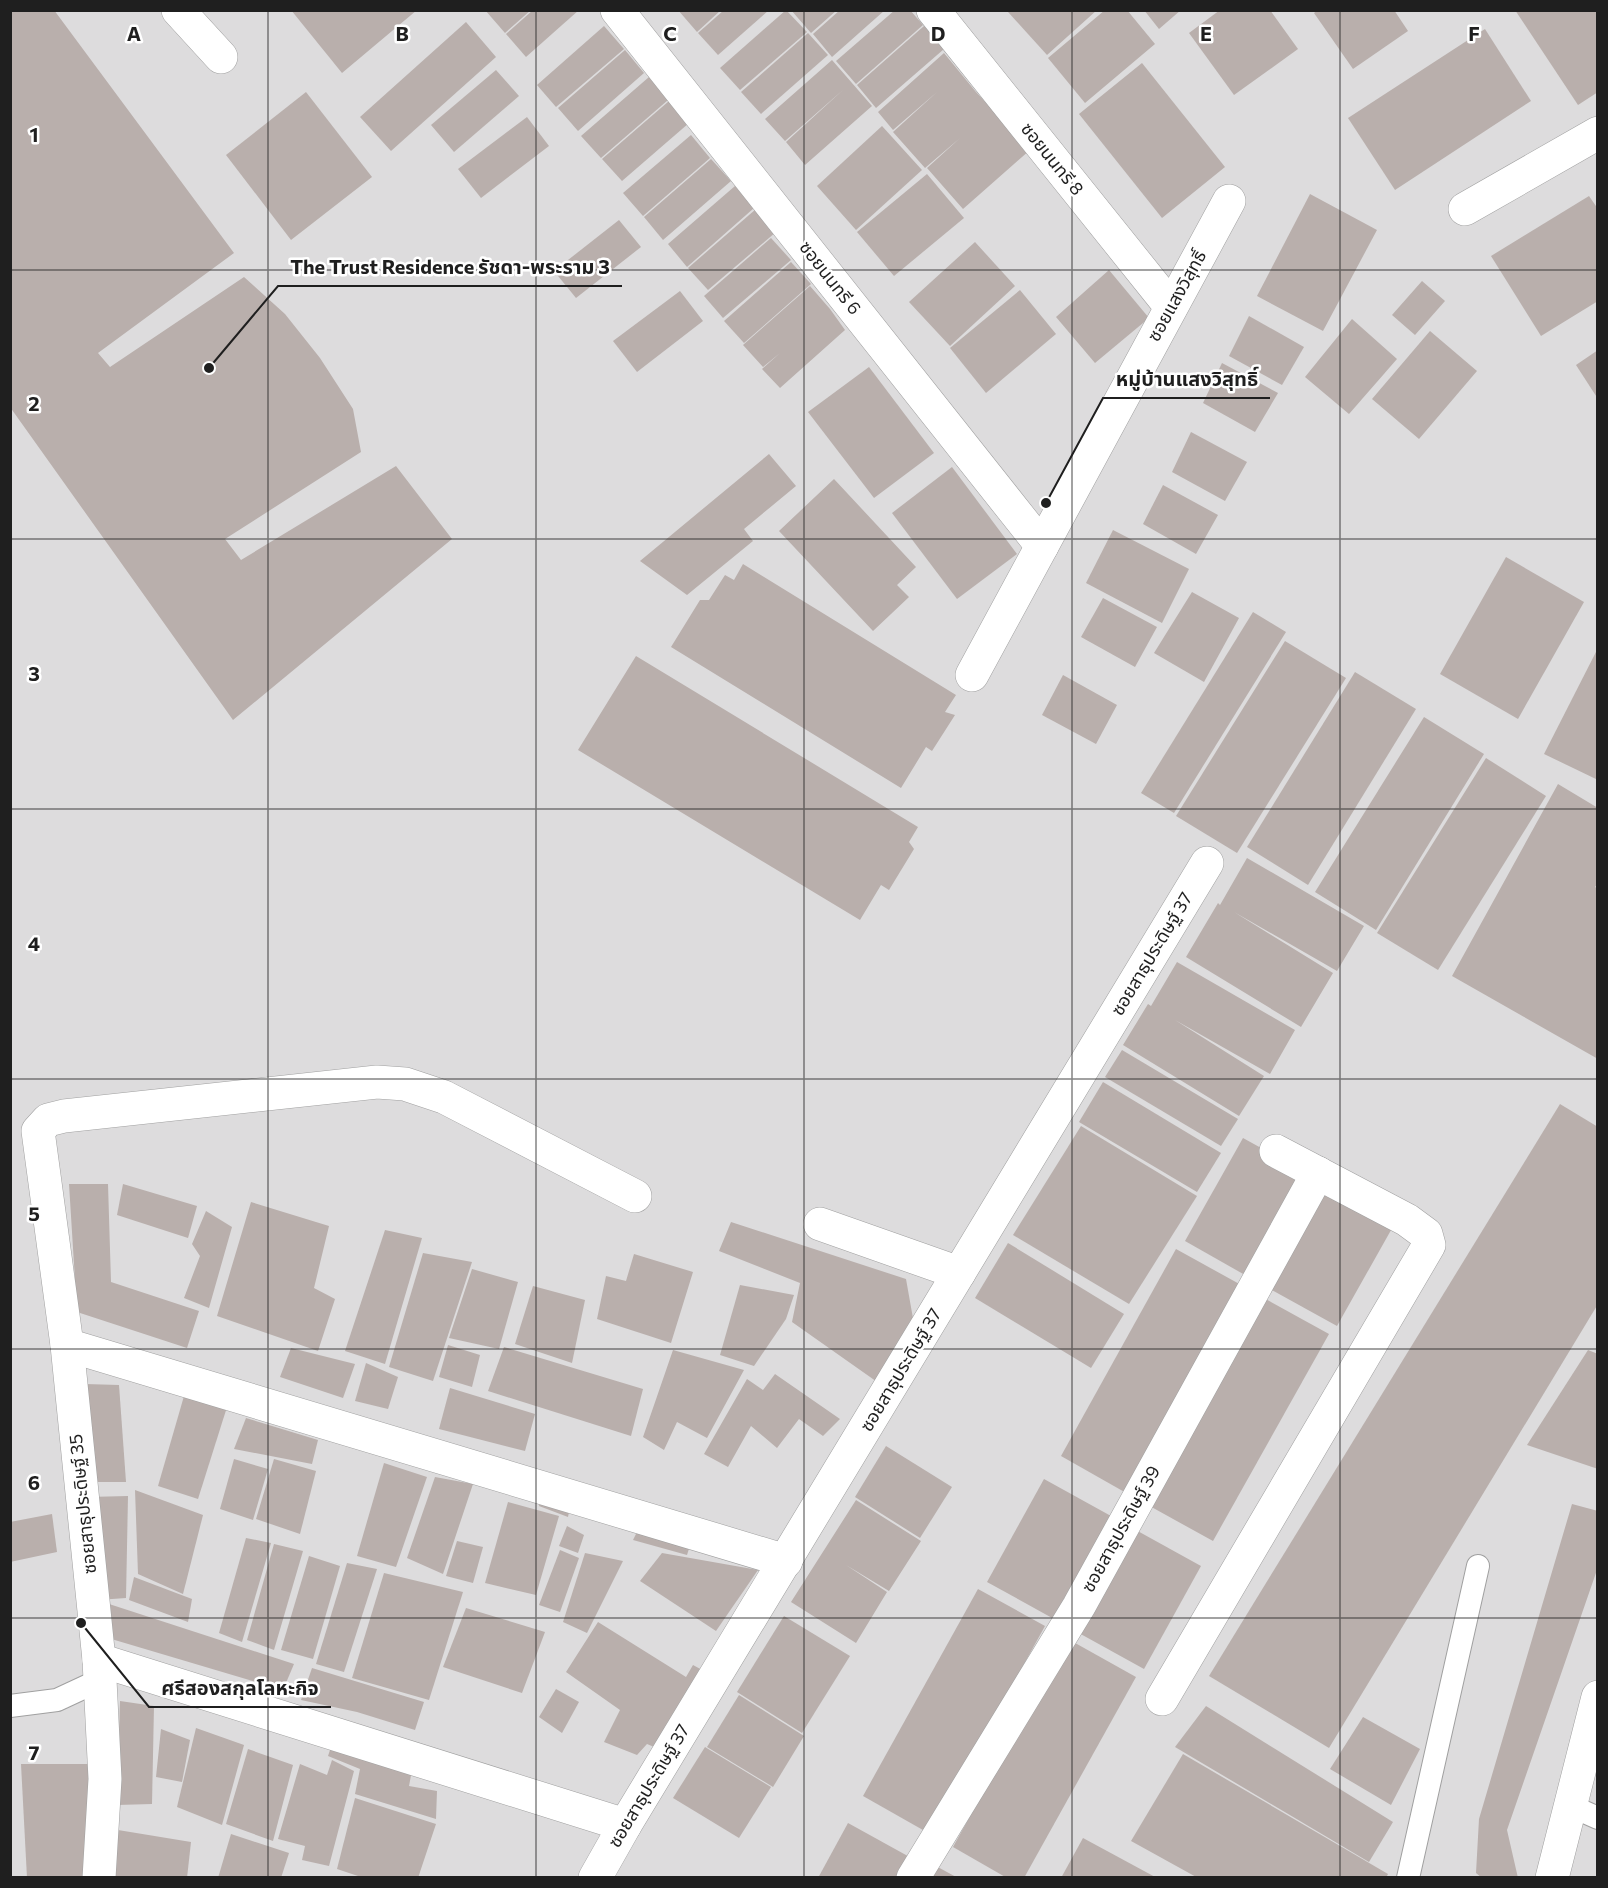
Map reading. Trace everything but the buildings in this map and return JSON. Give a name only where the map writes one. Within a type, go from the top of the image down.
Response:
[{"type":"street","points":[[178,10],[221,57]]},
{"type":"street","name":"ซอยนนทรี 6","points":[[617,10],[1042,546]]},
{"type":"street","name":"ซอยนนทรี 8","points":[[933,10],[1171,308]]},
{"type":"street","points":[[1465,208],[1598,133]]},
{"type":"street","name":"ซอยแสงวิสุทธิ์","points":[[972,675],[1229,201]]},
{"type":"street","name":"ซอยสาธุประดิษฐ์ 37","points":[[595,1878],[1207,863]]},
{"type":"street","name":"ซอยสาธุประดิษฐ์ 35","points":[[99,1878],[105,1779],[99,1670],[67,1345],[38,1131],[48,1120],[64,1116],[377,1082],[405,1084],[444,1098],[635,1196]]},
{"type":"street","points":[[1162,1699],[1429,1245],[1426,1234],[1407,1220],[1276,1151]]},
{"type":"street","name":"ซอยสาธุประดิษฐ์ 39","points":[[913,1878],[1078,1606],[1318,1173]]},
{"type":"street","points":[[820,1224],[959,1273]]},
{"type":"street","points":[[67,1345],[786,1560]]},
{"type":"street","points":[[99,1670],[625,1825]]},
{"type":"street","points":[[1552,1878],[1584,1812],[1598,1697]]},
{"type":"lane","points":[[1408,1878],[1478,1566]]},
{"type":"lane","points":[[10,1706],[57,1700],[99,1670]]},
{"type":"shaded area","points":[[11,11],[1597,11],[1597,1877],[11,1878]]},
{"type":"place","name":"The Trust Residence รัชดา-พระราม 3","points":[[209,368]]},
{"type":"place","name":"หมู่บ้านแสงวิสุทธิ์","points":[[1046,503]]},
{"type":"place","name":"ศรีสองสกุลโลหะกิจ","points":[[81,1623]]}]
